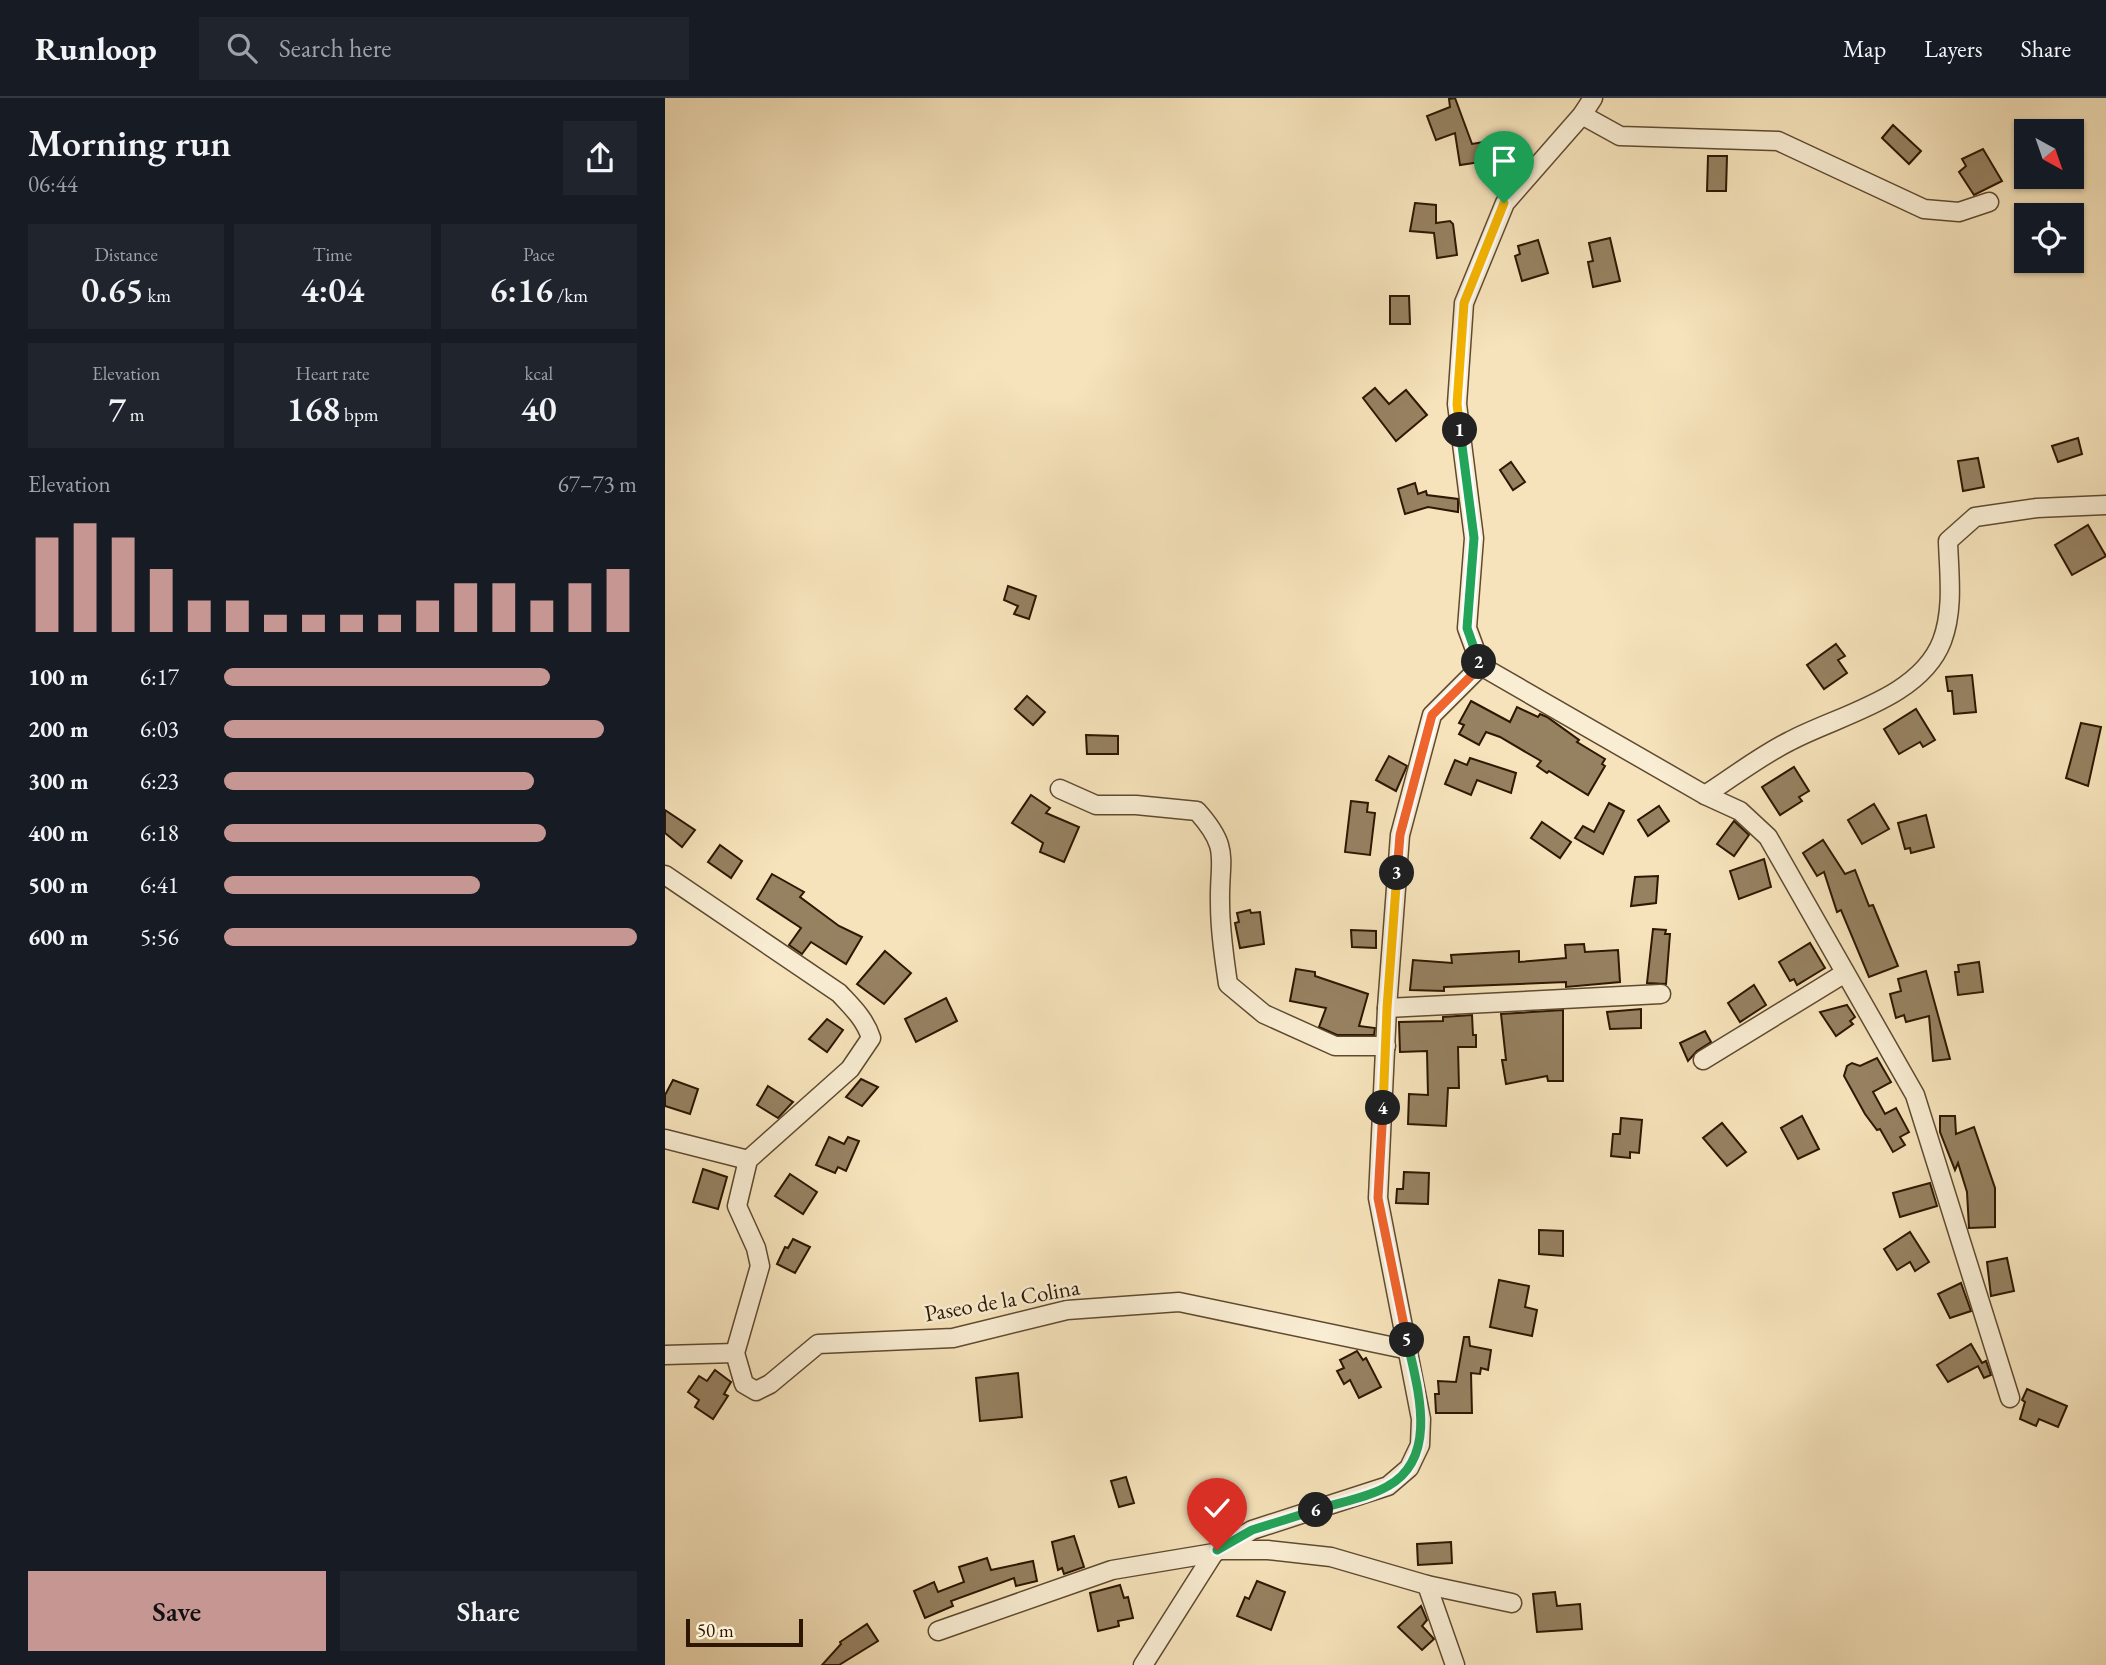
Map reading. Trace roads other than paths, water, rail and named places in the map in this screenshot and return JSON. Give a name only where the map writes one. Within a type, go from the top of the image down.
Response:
[{"type":"street","points":[[1593,98],[1582,115],[1504,203],[1464,303],[1457,404],[1474,538],[1467,628],[1481,666],[1705,795],[1740,811],[1768,836],[1915,1095],[2010,1398]]},
{"type":"street","points":[[1582,115],[1620,136],[1778,141],[1924,209],[1959,212],[1989,202]]},
{"type":"street","points":[[1705,795],[1789,741],[1904,687],[1941,643],[1949,614],[1948,541],[1975,517],[2037,508],[2106,505]]},
{"type":"street","points":[[1143,1665],[1216,1551],[1252,1530],[1388,1486],[1409,1468],[1420,1445],[1421,1419],[1378,1198],[1387,1008],[1400,835],[1432,715],[1481,666]]},
{"type":"street","points":[[1060,789],[1096,806],[1136,805],[1198,811],[1213,829],[1223,858],[1220,900],[1228,984],[1263,1014],[1335,1046],[1386,1046]]},
{"type":"street","points":[[665,875],[839,993],[867,1027],[870,1038],[850,1069],[748,1160],[737,1206],[756,1248],[760,1266],[735,1353],[665,1355]]},
{"type":"street","points":[[1703,1060],[1845,973]]},
{"type":"street","points":[[1387,1008],[1661,994]]},
{"type":"street","points":[[665,1139],[748,1160]]},
{"type":"street","name":"Paseo de la Colina","points":[[735,1353],[744,1384],[756,1391],[769,1384],[818,1344],[953,1338],[1067,1310],[1179,1302],[1409,1350]]},
{"type":"street","points":[[938,1631],[1112,1570],[1216,1551],[1269,1550],[1331,1557],[1427,1585],[1512,1604]]},
{"type":"street","points":[[1427,1585],[1455,1665]]}]
